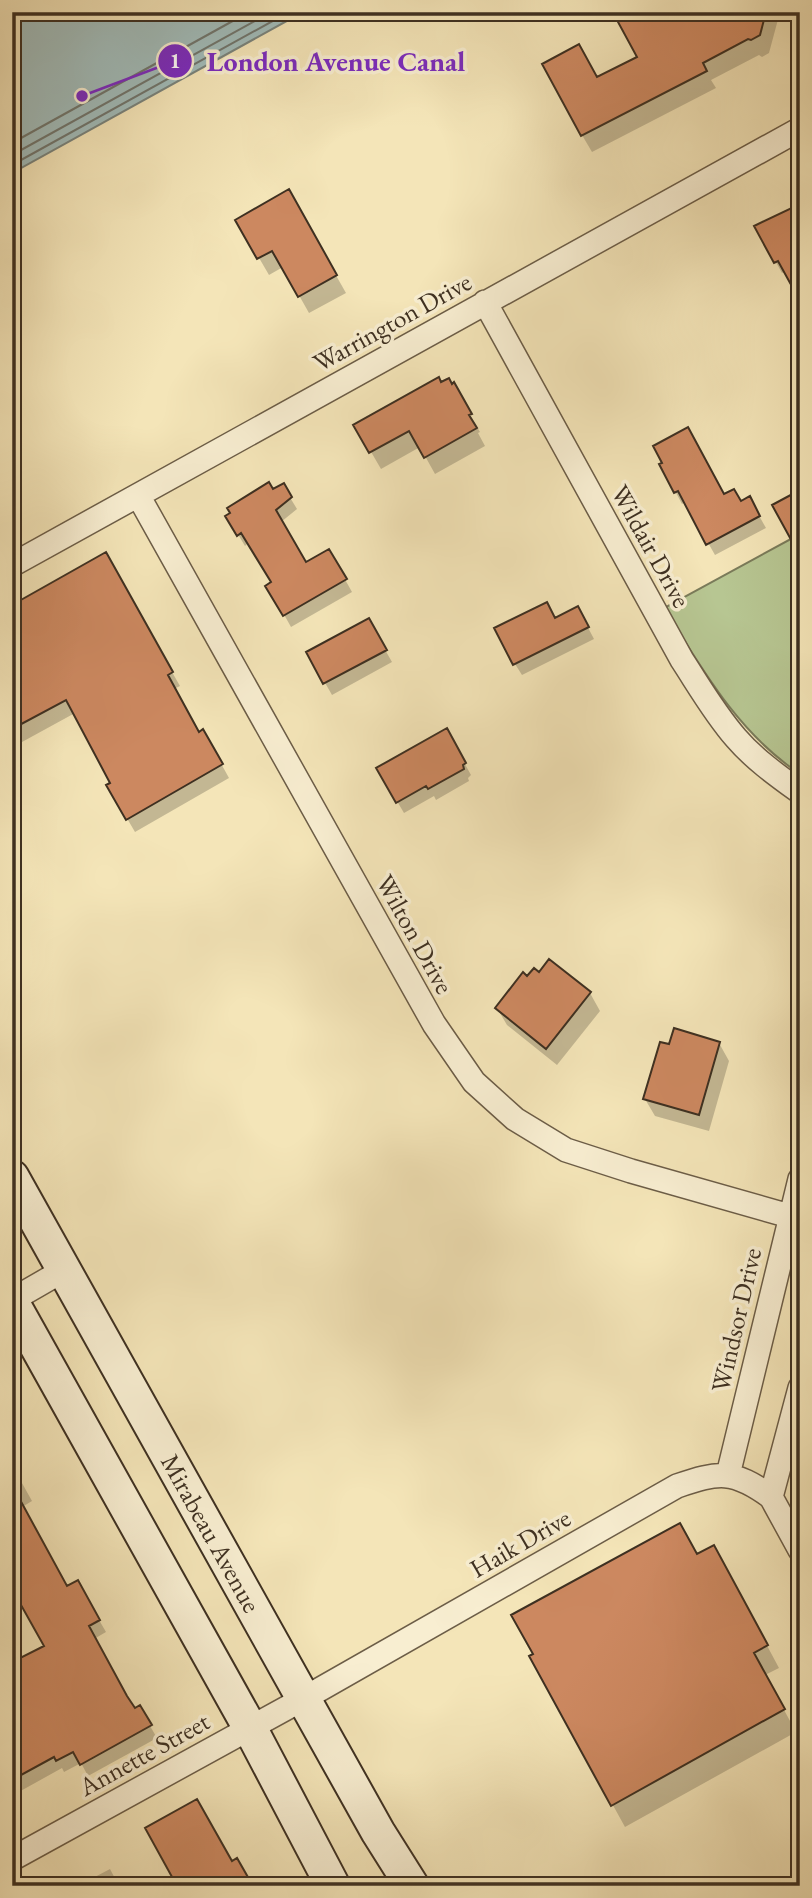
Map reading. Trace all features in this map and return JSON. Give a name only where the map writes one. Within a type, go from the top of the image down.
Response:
[{"type":"street","name":"Warrington Drive","points":[[12,565],[800,129]]},
{"type":"street","name":"Wildair Drive","points":[[485,302],[701,690],[737,739],[770,770],[800,792]]},
{"type":"street","name":"Wilton Drive","points":[[139,497],[434,1024],[474,1082],[515,1119],[566,1150],[794,1218]]},
{"type":"street","name":"Mirabeau Avenue","points":[[12,1177],[378,1832],[412,1886]]},
{"type":"street","name":"Windsor Drive","points":[[728,1475],[794,1218],[800,1179]]},
{"type":"street","points":[[64,1270],[12,1301],[250,1728],[333,1886]]},
{"type":"street","points":[[771,1497],[800,1388]]},
{"type":"street","name":"Haik Drive","points":[[303,1699],[677,1486],[709,1475],[728,1475]]},
{"type":"street","points":[[728,1475],[758,1487],[771,1497],[800,1550]]},
{"type":"street","name":"Annette Street","points":[[12,1859],[303,1699]]},
{"type":"green space","points":[[800,534],[800,774],[778,758],[740,720],[707,677],[664,608]]},
{"type":"water","points":[[25,12],[303,12],[12,173],[12,19]]},
{"type":"building","points":[[637,12],[766,12],[760,35],[703,63],[707,71],[581,136],[542,64],[579,44],[597,77],[637,57],[618,22]]},
{"type":"building","points":[[289,189],[337,275],[298,297],[272,251],[257,259],[235,220]]},
{"type":"building","points":[[800,204],[800,301],[778,261],[774,263],[754,226]]},
{"type":"building","points":[[439,377],[441,382],[449,378],[452,384],[454,382],[477,428],[424,458],[409,431],[369,453],[353,425]]},
{"type":"building","points":[[688,427],[724,494],[734,489],[741,501],[750,496],[760,516],[706,545],[678,491],[674,493],[653,446]]},
{"type":"building","points":[[269,482],[273,489],[284,483],[292,497],[276,510],[306,562],[329,549],[347,579],[283,616],[265,586],[271,582],[241,533],[237,536],[225,516],[230,513],[227,508]]},
{"type":"building","points":[[800,490],[800,556],[772,505]]},
{"type":"building","points":[[106,552],[173,672],[168,675],[199,732],[203,729],[223,764],[126,820],[106,785],[110,783],[66,700],[12,729],[12,605]]},
{"type":"building","points":[[547,602],[555,618],[578,606],[589,627],[513,665],[494,628]]},
{"type":"building","points":[[369,618],[387,650],[323,684],[306,652]]},
{"type":"building","points":[[447,728],[466,763],[463,765],[464,769],[396,803],[376,768]]},
{"type":"building","points":[[549,959],[591,992],[546,1049],[495,1008],[523,972],[527,976],[534,968],[539,972]]},
{"type":"building","points":[[674,1028],[720,1042],[699,1115],[643,1099],[660,1042],[669,1044]]},
{"type":"building","points":[[12,1485],[67,1586],[78,1580],[100,1620],[89,1626],[127,1696],[135,1708],[140,1705],[152,1725],[80,1765],[73,1752],[56,1761],[54,1757],[12,1780],[12,1662],[44,1646],[12,1589]]},
{"type":"building","points":[[680,1523],[697,1554],[714,1545],[768,1645],[754,1653],[785,1709],[611,1806],[529,1656],[533,1654],[511,1615]]},
{"type":"building","points":[[197,1799],[232,1861],[237,1858],[249,1879],[243,1881],[246,1886],[177,1886],[145,1828]]},
{"type":"place","name":"London Avenue Canal","points":[[82,96]]}]
